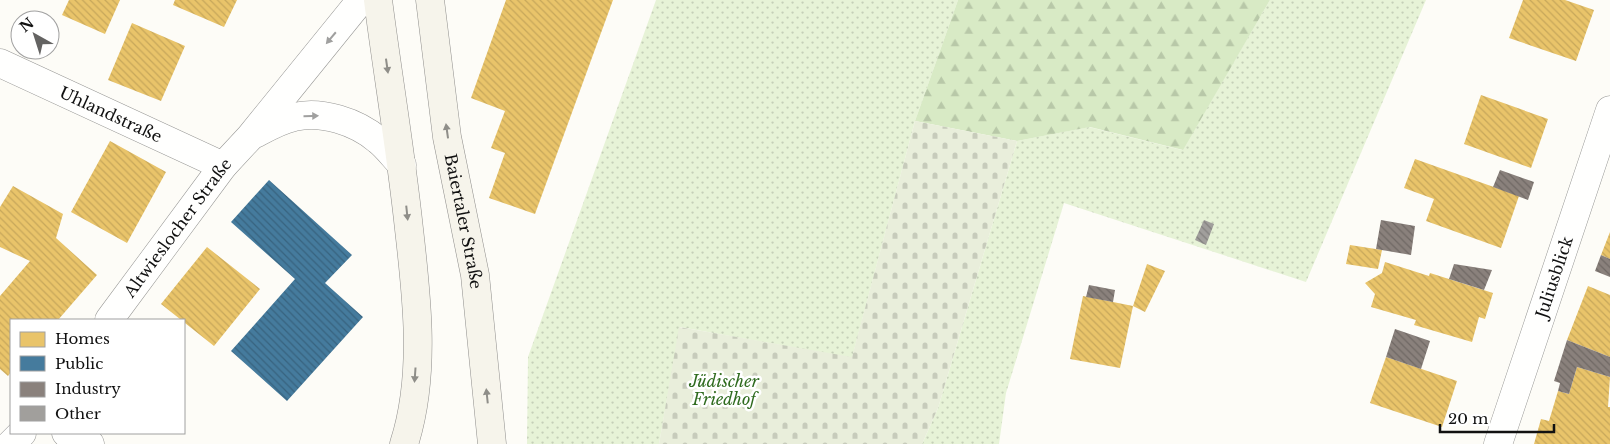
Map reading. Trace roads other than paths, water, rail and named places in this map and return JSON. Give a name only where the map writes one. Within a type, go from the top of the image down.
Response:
[{"type":"main road","points":[[378,0],[402,165],[414,276],[417,352],[414,394],[404,444]]},
{"type":"main road","name":"Baiertaler Straße","points":[[430,0],[447,136],[475,275],[492,444]]},
{"type":"street","name":"Altwieslocher Straße","points":[[110,319],[223,166],[250,137],[362,0]]},
{"type":"street","name":"Uhlandstraße","points":[[0,63],[223,166]]},
{"type":"street","name":"Juliusblick","points":[[1498,444],[1610,110]]},
{"type":"street","name":"Altwieslocher Straße","points":[[250,137],[277,122],[290,118],[320,115],[346,122],[364,130],[378,140],[402,165]]},
{"type":"street","points":[[11,444],[21,434]]},
{"type":"street","points":[[68,434],[90,444]]},
{"type":"park label","name":"Jüdischer Friedhof","points":[[724,390]]}]
